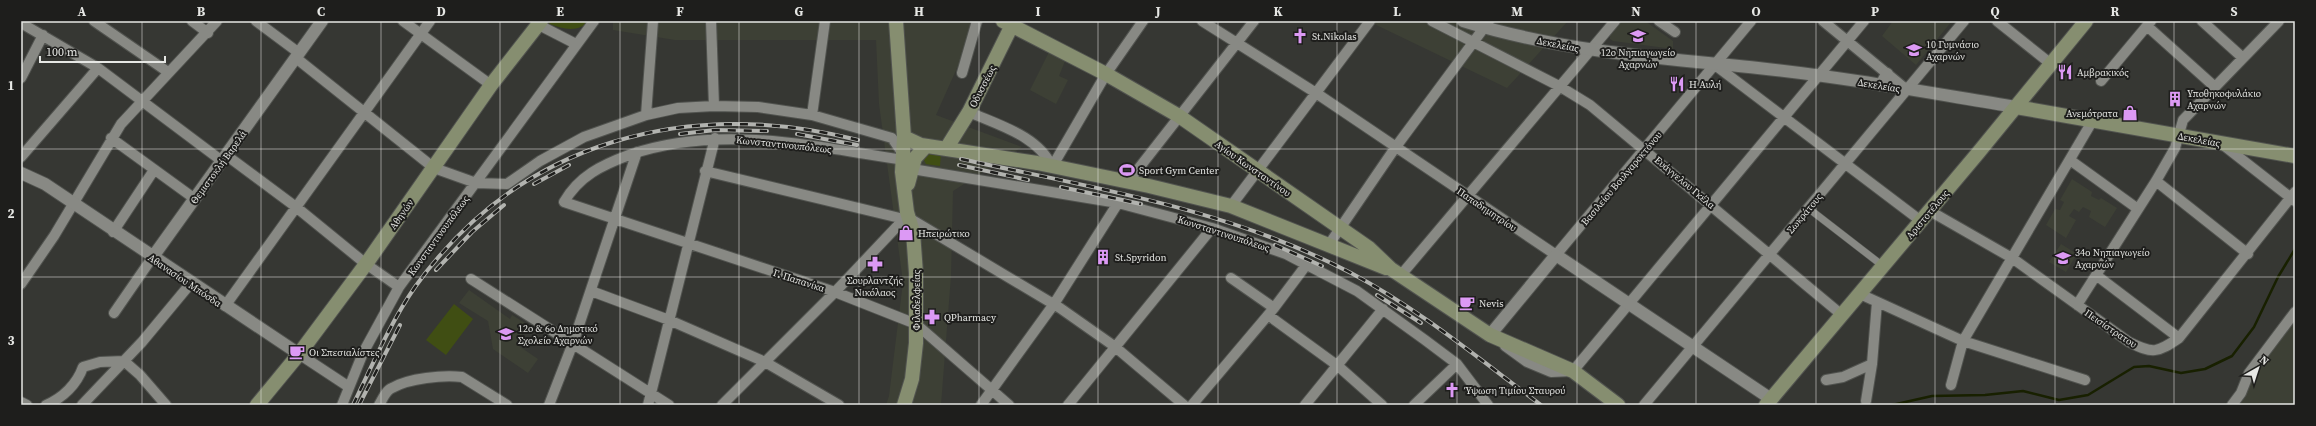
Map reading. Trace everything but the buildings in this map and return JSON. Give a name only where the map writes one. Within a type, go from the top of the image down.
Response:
[{"type":"main road","name":"Φιλαδελφείας","points":[[896,21],[906,161],[906,219],[915,245],[916,324],[912,379],[904,405]]},
{"type":"main road","name":"Αριστοτέλους","points":[[1768,402],[1860,294],[2086,21]]},
{"type":"main road","name":"Αθηνών","points":[[257,405],[298,354],[366,264],[491,85],[537,22]]},
{"type":"main road","name":"Αγίου Κωνσταντίνου","points":[[1010,22],[1106,74],[1179,116],[1256,172],[1341,228],[1368,248],[1396,272],[1490,335],[1573,372],[1618,405]]},
{"type":"main road","name":"Οδυσσέως","points":[[946,149],[969,112],[1010,22]]},
{"type":"main road","name":"Δεκελείας","points":[[2016,107],[2295,156]]},
{"type":"main road","points":[[904,137],[912,142],[926,146],[1052,167],[1128,182],[1231,206],[1280,224],[1328,246],[1396,272]]},
{"type":"main road","points":[[906,161],[915,158],[926,146]]},
{"type":"street","points":[[94,21],[168,72]]},
{"type":"street","points":[[192,21],[208,33]]},
{"type":"street","points":[[21,284],[54,236],[112,138],[141,101],[208,33],[217,21]]},
{"type":"street","name":"Κωνσταντινουπόλεως","points":[[256,21],[365,113],[434,168],[476,183],[507,184],[540,161],[584,137],[646,116],[678,108],[714,106],[758,107],[812,115],[892,138],[906,161]]},
{"type":"street","name":"Θεμιστοκλή Βαρελά","points":[[114,313],[322,21]]},
{"type":"street","points":[[403,21],[491,85]]},
{"type":"street","points":[[225,306],[430,21]]},
{"type":"street","points":[[476,183],[594,21]]},
{"type":"street","points":[[646,116],[653,21]]},
{"type":"street","points":[[712,21],[714,106]]},
{"type":"street","points":[[812,115],[825,21]]},
{"type":"street","points":[[962,74],[977,21]]},
{"type":"street","name":"Παπαδημητρίου","points":[[1202,21],[1236,44],[1316,93],[1394,148],[1692,347],[1768,402]]},
{"type":"street","points":[[1128,182],[1254,21]]},
{"type":"street","points":[[1231,206],[1370,21]]},
{"type":"street","name":"Ευάγγελου Γκέλα","points":[[1432,21],[1559,86],[1590,105],[1645,148],[1842,315]]},
{"type":"street","name":"Δεκελείας","points":[[1463,21],[1486,24],[1590,50],[1820,76],[2016,107]]},
{"type":"street","points":[[1396,272],[1468,196],[1615,21]]},
{"type":"street","points":[[1658,21],[1675,32]]},
{"type":"street","name":"Βασιλείου Βουλγαροκτόνου","points":[[1490,335],[1751,21]]},
{"type":"street","points":[[1823,21],[1906,90]]},
{"type":"street","points":[[1573,372],[1628,304],[1820,76],[1864,21]]},
{"type":"street","name":"Σωκράτους","points":[[1644,405],[1769,253],[1964,21]]},
{"type":"street","points":[[1997,21],[2051,64]]},
{"type":"street","points":[[2202,21],[2244,58]]},
{"type":"street","points":[[2077,305],[2156,181],[2175,148],[2183,120],[2279,21]]},
{"type":"street","points":[[537,22],[576,44]]},
{"type":"street","points":[[21,23],[35,25],[43,35],[98,68],[141,101],[296,207],[366,264],[399,287]]},
{"type":"street","points":[[1052,167],[1106,74],[1138,23]]},
{"type":"street","points":[[2101,81],[2149,23],[2215,87]]},
{"type":"street","points":[[1328,246],[1394,148],[1486,24]]},
{"type":"street","points":[[21,78],[43,35]]},
{"type":"street","name":"Πεισίστρατου","points":[[1715,65],[1845,164],[1925,216],[2012,258],[2130,342],[2147,351],[2156,351],[2179,338],[2294,197]]},
{"type":"street","points":[[21,157],[98,68]]},
{"type":"street","points":[[1881,85],[1886,74]]},
{"type":"street","points":[[969,112],[1016,134],[1039,147],[1046,154],[1052,167]]},
{"type":"street","points":[[1951,384],[1963,342],[2092,120]]},
{"type":"street","points":[[112,138],[195,199]]},
{"type":"street","points":[[648,405],[705,171],[715,138]]},
{"type":"street","name":"Κωνσταντινουπόλεως","points":[[564,202],[571,189],[590,172],[638,152],[670,144],[715,138],[753,139],[906,161],[1118,203],[1212,228],[1260,243],[1307,264],[1357,291],[1457,364],[1488,405]]},
{"type":"street","points":[[2220,143],[2294,197]]},
{"type":"street","points":[[549,405],[573,343],[638,152]]},
{"type":"street","points":[[2070,160],[2138,208]]},
{"type":"street","points":[[113,232],[154,170]]},
{"type":"street","points":[[705,171],[906,219],[1054,304],[1114,346],[1184,405]]},
{"type":"street","name":"Αθανασίου Μπόσδα","points":[[21,173],[45,184],[113,232],[349,387]]},
{"type":"street","points":[[2156,181],[2248,254]]},
{"type":"street","name":"Κωνσταντινουπόλεως","points":[[342,405],[363,353],[399,287],[476,183]]},
{"type":"street","name":"Γ. Παπανίκα","points":[[564,202],[835,292],[916,324],[1009,405]]},
{"type":"street","points":[[981,405],[1054,304],[1118,203]]},
{"type":"street","points":[[1808,208],[1883,266]]},
{"type":"street","points":[[722,405],[906,219]]},
{"type":"street","points":[[1068,405],[1114,346],[1212,228]]},
{"type":"street","points":[[1192,405],[1271,312],[1307,264]]},
{"type":"street","points":[[2096,275],[2179,338]]},
{"type":"street","points":[[1231,278],[1338,366],[1382,405]]},
{"type":"street","points":[[472,279],[669,405]]},
{"type":"street","points":[[82,405],[124,361],[191,283]]},
{"type":"street","points":[[591,290],[668,320],[765,362],[839,405]]},
{"type":"street","points":[[1860,294],[1963,342],[2085,380]]},
{"type":"street","points":[[1866,401],[1872,364],[1877,302]]},
{"type":"street","points":[[1305,405],[1383,309]]},
{"type":"street","points":[[2232,405],[2241,393],[2248,373],[2295,312]]},
{"type":"street","points":[[46,405],[64,394],[78,379],[83,367],[100,362],[124,361],[140,375],[166,405]]},
{"type":"street","points":[[1414,405],[1457,364]]},
{"type":"street","points":[[1826,380],[1843,377],[1872,364]]},
{"type":"street","points":[[378,405],[390,388],[423,379],[462,377],[507,405]]},
{"type":"street","points":[[21,402],[27,405]]},
{"type":"shaded area","points":[[613,21],[978,21],[936,115],[1022,147],[953,191],[951,276],[941,405],[886,405],[889,396],[903,282],[879,104],[876,40],[675,40],[613,30]]},
{"type":"shaded area","points":[[1368,21],[1568,21],[1507,88]]},
{"type":"shaded area","name":"12ο Νηπιαγωγείο Αχαρνών","points":[[1620,21],[1645,21],[1673,41],[1673,49],[1613,41],[1610,39],[1610,32]]},
{"type":"shaded area","name":"10 Γυμνάσιο Αχαρνών","points":[[1893,21],[1952,21],[1916,65],[1882,36]]},
{"type":"shaded area","points":[[1051,48],[1067,56],[1059,76],[1068,80],[1056,104],[1030,90]]},
{"type":"shaded area","points":[[2072,179],[2092,192],[2091,196],[2099,200],[2101,198],[2117,208],[2105,227],[2089,217],[2091,211],[2083,207],[2079,212],[2074,209],[2069,216],[2076,220],[2066,238],[2046,225],[2055,209],[2060,210],[2064,202],[2060,200]]},
{"type":"shaded area","name":"34o Νηπιαγωγείο Αχαρνών","points":[[2061,244],[2077,254],[2066,272],[2049,262]]},
{"type":"shaded area","name":"12ο & 6ο Δημοτικό Σχολείο Αχαρνών","points":[[469,290],[510,319],[512,315],[528,325],[516,344],[538,359],[528,373],[493,349],[488,321],[459,303]]},
{"type":"shaded area","points":[[2295,315],[2295,405],[2236,405],[2243,396]]},
{"type":"green space","points":[[550,21],[590,21],[575,29],[570,29],[549,24]]},
{"type":"green space","points":[[927,153],[941,154],[940,166],[926,164],[923,158]]},
{"type":"green space","points":[[454,304],[473,319],[446,355],[426,340]]},
{"type":"waterway","points":[[1892,405],[1932,396],[1985,395],[2023,391],[2059,400],[2088,395],[2134,367],[2149,366],[2181,373],[2205,369],[2232,356],[2254,327],[2278,277],[2295,249]]},
{"type":"railway","points":[[353,405],[397,315],[415,287],[457,237],[505,196],[556,165],[612,142],[671,129],[732,124],[794,128],[858,140]]},
{"type":"railway","points":[[680,134],[715,130],[767,131]]},
{"type":"railway","points":[[797,134],[857,145]]},
{"type":"railway","points":[[961,159],[1111,191],[1209,216],[1257,232],[1305,251],[1351,273],[1401,302],[1425,318],[1541,405]]},
{"type":"railway","points":[[534,184],[569,165]]},
{"type":"railway","points":[[959,165],[1028,180]]},
{"type":"railway","points":[[1061,187],[1141,204]]},
{"type":"railway","points":[[436,270],[472,232],[504,205]]},
{"type":"railway","points":[[1275,245],[1322,266]]},
{"type":"railway","points":[[1377,295],[1421,323]]},
{"type":"railway","points":[[359,405],[400,325]]},
{"type":"place","name":"St.Nikolas","points":[[1300,36]]},
{"type":"place","name":"12ο Νηπιαγωγείο Αχαρνών","points":[[1638,36]]},
{"type":"place","name":"10 Γυμνάσιο Αχαρνών","points":[[1914,50]]},
{"type":"place","name":"Αμβρακικός","points":[[2065,72]]},
{"type":"place","name":"Η Αυλή","points":[[1677,84]]},
{"type":"place","name":"Υποθηκοφυλάκιο Αχαρνών","points":[[2175,99]]},
{"type":"place","name":"Ανεμότρατα","points":[[2130,113]]},
{"type":"place","name":"Sport Gym Center","points":[[1127,170]]},
{"type":"place","name":"Ηπειρώτικο","points":[[906,233]]},
{"type":"place","name":"St.Spyridon","points":[[1103,257]]},
{"type":"place","name":"34o Νηπιαγωγείο Αχαρνών","points":[[2063,258]]},
{"type":"place","name":"Σουρλαντζής Νικόλαος","points":[[875,264]]},
{"type":"place","name":"Nevis","points":[[1467,303]]},
{"type":"place","name":"QPharmacy","points":[[932,317]]},
{"type":"place","name":"12ο & 6ο Δημοτικό Σχολείο Αχαρνών","points":[[506,334]]},
{"type":"place","name":"Οι Σπεσιαλίστες","points":[[297,352]]},
{"type":"place","name":"Ύψωση Τιμίου Σταυρού","points":[[1452,390]]}]
